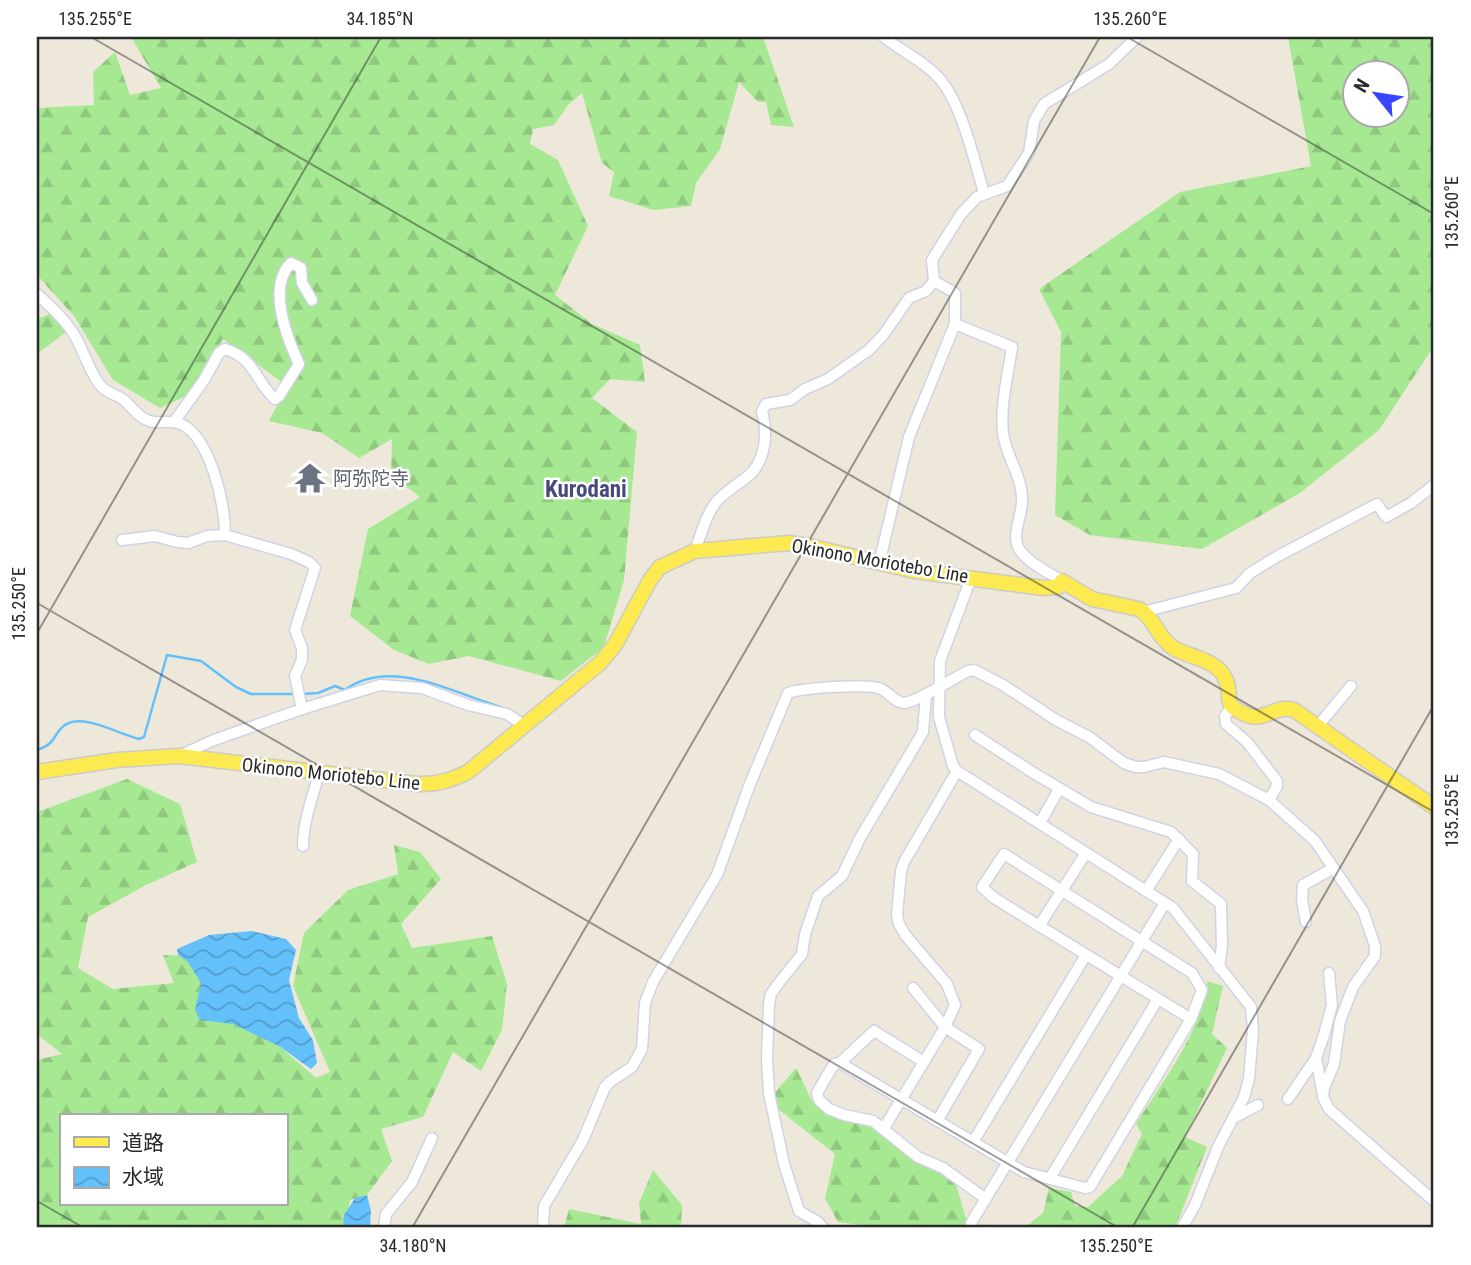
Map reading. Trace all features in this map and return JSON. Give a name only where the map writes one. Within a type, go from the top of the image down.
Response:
[{"type":"main road","name":"Okinono Moriotebo Line","points":[[37,772],[117,760],[178,756],[417,784],[432,785],[451,780],[468,772],[583,679],[615,645],[650,580],[660,568],[695,551],[789,543],[879,564],[971,578],[1052,589],[1058,587],[1062,581]]},
{"type":"main road","points":[[1062,581],[1092,599],[1143,612],[1166,642],[1221,671],[1227,680],[1227,700],[1231,707],[1250,717],[1260,718],[1286,707],[1294,710],[1434,807]]},
{"type":"street","points":[[884,37],[898,49],[923,63],[943,82],[954,103],[984,193]]},
{"type":"street","points":[[695,551],[715,503],[736,483],[749,476],[764,450],[767,429],[762,411],[766,404],[790,400],[805,389],[828,379],[869,350],[884,334],[909,298],[926,291],[934,281],[932,260],[961,214],[977,197],[1007,186],[1029,153],[1034,121],[1044,104],[1109,64],[1137,37]]},
{"type":"street","points":[[174,422],[204,380],[219,353],[225,349],[252,365],[267,391],[275,398],[279,396],[299,364],[289,343],[279,305],[283,274],[291,263],[300,268],[302,283],[312,300]]},
{"type":"street","points":[[879,564],[909,437],[955,324],[955,293],[934,281]]},
{"type":"street","points":[[37,294],[75,335],[101,386],[124,400],[142,418],[154,422],[174,422],[190,430],[207,456],[218,482],[225,515],[225,535]]},
{"type":"street","points":[[955,324],[1012,347],[1002,419],[1003,436],[1021,486],[1022,501],[1015,539],[1020,551],[1030,561],[1062,581]]},
{"type":"street","points":[[1143,612],[1236,588],[1250,573],[1278,556],[1377,504],[1386,517],[1411,503],[1434,485]]},
{"type":"street","points":[[122,540],[155,536],[188,543],[207,536],[225,535],[291,554],[309,562],[315,568],[295,630],[302,648],[302,660],[295,676],[302,709]]},
{"type":"street","points":[[971,578],[942,651],[939,717],[948,754],[957,771],[1173,908],[1251,1007],[1253,1018],[1249,1079],[1244,1097],[1218,1147],[1195,1205],[1182,1228]]},
{"type":"street","points":[[543,1228],[544,1206],[583,1140],[605,1087],[632,1067],[642,1049],[645,1003],[653,982],[717,875],[785,698],[792,691],[877,687],[903,703],[974,670],[1089,737],[1124,763],[1136,767],[1164,762],[1219,774],[1269,800],[1315,841],[1363,911],[1375,946],[1375,956],[1347,999],[1340,1021],[1334,1064],[1324,1088],[1324,1097]]},
{"type":"street","points":[[178,756],[214,740],[302,709],[380,685],[422,688],[468,705],[507,714],[525,726]]},
{"type":"street","points":[[1317,727],[1351,686]]},
{"type":"street","points":[[823,1228],[799,1211],[784,1164],[769,1093],[769,1004],[771,994],[802,954],[805,934],[818,895],[842,876],[860,838],[923,732],[926,694]]},
{"type":"street","points":[[1231,707],[1225,716],[1226,724],[1247,742],[1277,781],[1269,800]]},
{"type":"street","points":[[975,735],[1091,807],[1171,832],[1179,839],[1193,854],[1192,881],[1220,904],[1222,946],[1219,968]]},
{"type":"street","points":[[884,1128],[925,1062],[955,1005],[947,984],[906,936],[897,915],[904,862],[957,771]]},
{"type":"street","points":[[303,846],[303,831],[319,773]]},
{"type":"street","points":[[1040,823],[1059,789]]},
{"type":"street","points":[[1146,891],[1179,839]]},
{"type":"street","points":[[1039,926],[1086,853]]},
{"type":"street","points":[[841,1063],[1007,1163],[1041,1178],[1090,1187],[1191,1020],[1202,990],[1192,973],[1004,854],[982,887],[994,898],[1191,1020]]},
{"type":"street","points":[[1306,922],[1302,900],[1303,885],[1332,869]]},
{"type":"street","points":[[971,1223],[1165,903]]},
{"type":"street","points":[[973,1142],[1086,955]]},
{"type":"street","points":[[1288,1099],[1315,1058],[1332,1005],[1329,973]]},
{"type":"street","points":[[913,988],[945,1027],[979,1049],[937,1121]]},
{"type":"street","points":[[1050,1178],[1158,999]]},
{"type":"street","points":[[925,1062],[874,1031],[841,1063],[834,1064],[817,1093],[819,1100],[829,1109],[844,1115],[873,1121],[918,1157],[943,1168],[986,1199]]},
{"type":"street","points":[[1315,1058],[1319,1084],[1329,1109],[1434,1201]]},
{"type":"street","points":[[1233,1118],[1258,1105]]},
{"type":"street","points":[[384,1228],[386,1214],[412,1182],[432,1138]]},
{"type":"green space","points":[[131,37],[763,37],[794,127],[771,125],[766,102],[758,102],[739,82],[720,149],[696,183],[691,206],[653,210],[609,196],[614,172],[602,163],[582,93],[568,105],[554,125],[533,129],[530,144],[558,160],[588,226],[555,295],[592,324],[640,345],[645,382],[610,379],[592,398],[637,432],[624,580],[604,647],[561,681],[469,656],[429,664],[394,650],[350,616],[368,529],[420,497],[391,475],[392,439],[359,458],[322,433],[269,421],[287,386],[223,339],[188,395],[160,408],[113,380],[74,316],[37,275],[37,108],[94,105],[93,72],[115,52],[130,95],[161,88]]},
{"type":"green space","points":[[1288,37],[1434,37],[1434,346],[1379,430],[1300,493],[1202,549],[1090,535],[1055,515],[1061,332],[1039,289],[1180,192],[1311,166]]},
{"type":"green space","points":[[50,314],[66,332],[37,354],[37,319]]},
{"type":"green space","points":[[127,779],[180,804],[197,862],[146,885],[88,917],[78,968],[113,989],[174,983],[163,955],[190,956],[244,1026],[279,1046],[316,1078],[330,1072],[293,986],[304,933],[348,890],[398,874],[394,845],[420,852],[441,879],[401,924],[412,948],[492,936],[507,984],[502,1030],[481,1071],[453,1052],[423,1117],[381,1129],[392,1161],[367,1195],[350,1200],[344,1228],[37,1228],[37,1060],[62,1054],[37,1034],[37,812]]},
{"type":"green space","points":[[1207,981],[1223,986],[1212,1034],[1227,1048],[1185,1137],[1207,1147],[1175,1228],[1024,1228],[1043,1213],[1049,1188],[1071,1192],[1075,1206],[1088,1207],[1122,1176],[1142,1134],[1136,1124],[1190,1036],[1204,999]]},
{"type":"green space","points":[[796,1068],[812,1101],[854,1121],[874,1125],[956,1185],[969,1228],[882,1228],[838,1222],[825,1198],[835,1154],[778,1109],[773,1095]]},
{"type":"green space","points":[[653,1170],[682,1205],[681,1228],[564,1228],[569,1209],[641,1224],[639,1203]]},
{"type":"water","points":[[252,931],[286,939],[296,950],[289,980],[299,1018],[313,1040],[317,1063],[311,1069],[279,1046],[233,1024],[200,1020],[195,1010],[201,983],[188,962],[178,955],[177,949],[209,935]]},
{"type":"water","points":[[367,1195],[371,1211],[370,1228],[343,1228],[344,1215],[355,1198]]},
{"type":"waterway","points":[[37,750],[52,741],[65,725],[81,721],[139,739],[144,737],[167,655],[201,661],[236,687],[251,694],[295,694]]},
{"type":"waterway","points":[[301,694],[318,693],[335,686],[345,690],[363,680],[382,676],[402,677],[443,687],[501,707]]},
{"type":"place","name":"阿弥陀寺","points":[[310,478]]},
{"type":"district","name":"Kurodani","points":[[586,489]]}]
